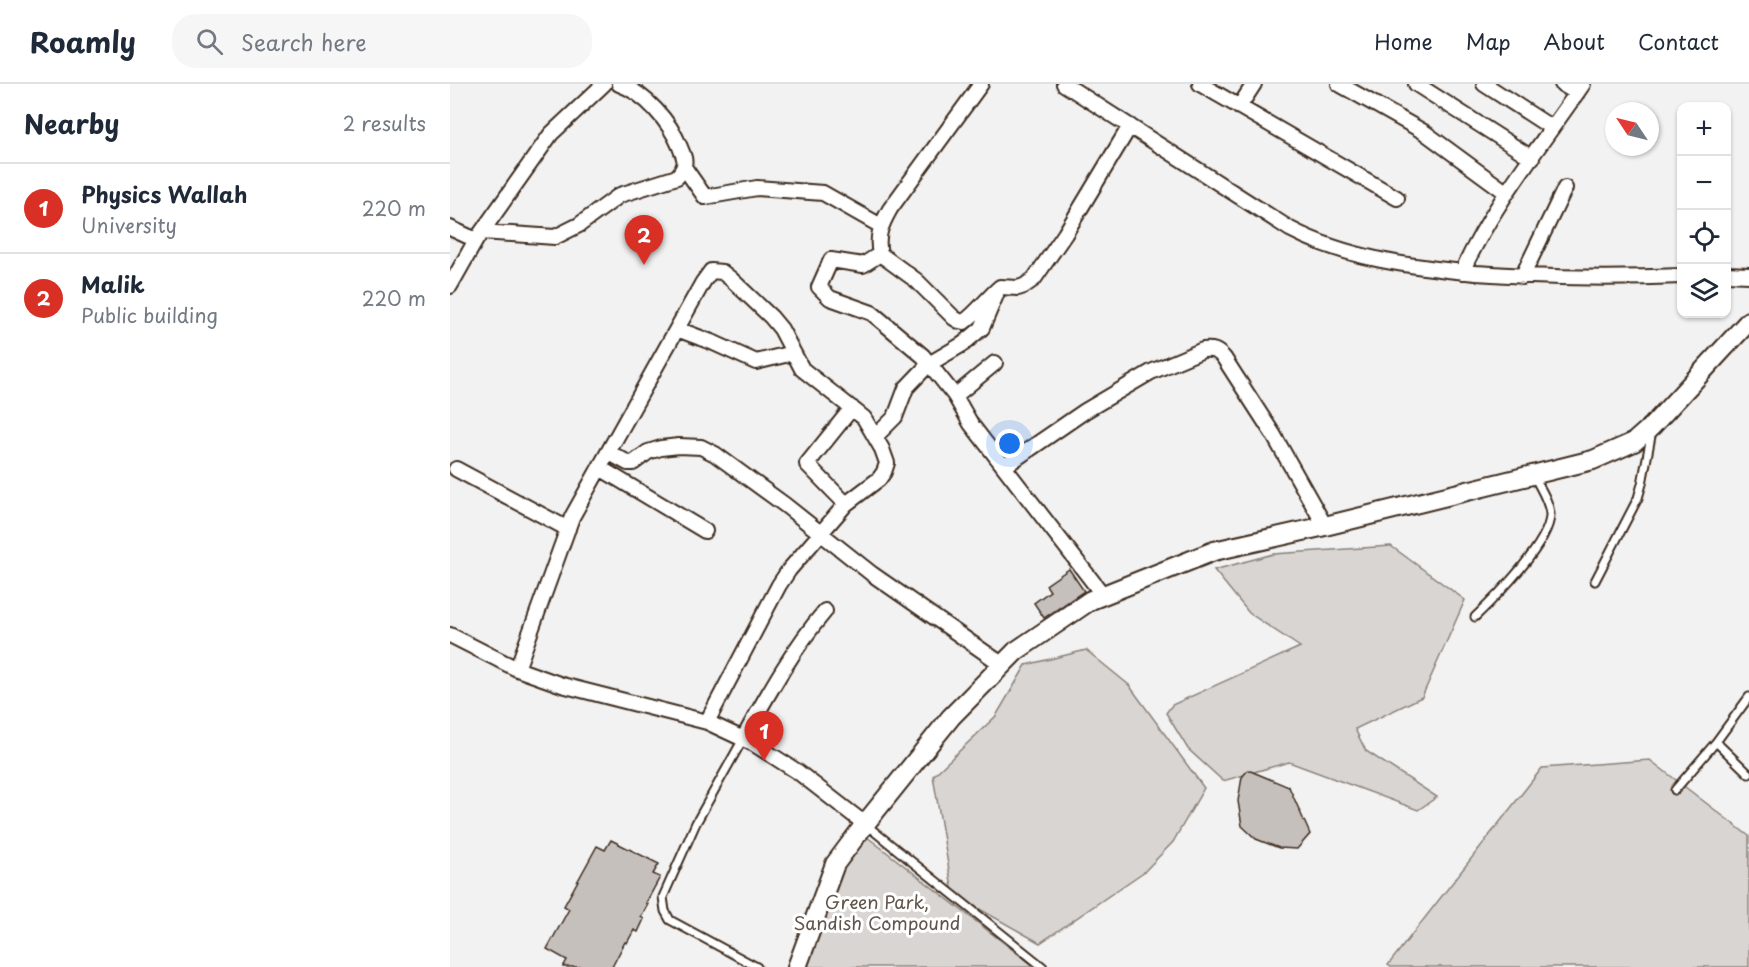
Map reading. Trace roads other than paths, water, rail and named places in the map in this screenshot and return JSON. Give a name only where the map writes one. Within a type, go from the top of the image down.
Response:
[{"type":"main road","points":[[797,967],[835,864],[865,824],[951,717],[1016,651],[1091,600],[1214,551],[1593,460],[1634,442],[1652,426],[1749,321]]},
{"type":"street","points":[[450,286],[479,236],[551,134],[604,84]]},
{"type":"street","points":[[619,84],[644,100],[674,132],[684,157],[684,167],[705,197],[758,188],[823,193],[880,226]]},
{"type":"street","points":[[981,84],[890,209],[880,226],[878,237],[880,254],[917,281],[959,321],[964,322],[972,317],[990,295],[1000,287],[1018,288],[1034,279],[1065,234],[1130,126]]},
{"type":"street","points":[[1064,84],[1290,229],[1313,241],[1402,265],[1462,272],[1522,277],[1616,279],[1677,276]]},
{"type":"street","points":[[1200,84],[1397,198]]},
{"type":"street","points":[[1239,107],[1254,84]]},
{"type":"street","points":[[1339,84],[1360,89],[1424,132],[1507,193]]},
{"type":"street","points":[[1416,84],[1532,158]]},
{"type":"street","points":[[1484,84],[1552,128]]},
{"type":"street","points":[[1462,272],[1471,252],[1507,193],[1580,89],[1562,84]]},
{"type":"street","points":[[450,228],[479,236],[555,237],[579,225],[620,195],[676,177],[684,167]]},
{"type":"street","points":[[1522,277],[1565,188]]},
{"type":"street","points":[[880,254],[863,264],[831,260],[819,287],[830,298],[872,313],[923,356],[955,396],[971,424],[1103,595]]},
{"type":"street","points":[[517,669],[572,518],[703,282],[711,271],[716,271],[731,279],[771,317],[781,329],[802,369],[809,376],[864,418],[882,449],[887,463],[879,479],[846,504],[789,570],[707,722]]},
{"type":"street","points":[[1731,274],[1749,275]]},
{"type":"street","points":[[875,437],[896,417],[906,388],[929,364],[963,344],[982,328],[1000,287]]},
{"type":"street","points":[[677,329],[756,363],[793,354]]},
{"type":"street","points":[[1005,466],[1085,411],[1151,372],[1203,350],[1212,349],[1224,358],[1273,434],[1325,526]]},
{"type":"street","points":[[955,396],[994,363]]},
{"type":"street","points":[[846,504],[807,464],[852,408]]},
{"type":"street","points":[[608,452],[628,463],[633,463],[648,452],[679,446],[701,447],[715,454],[909,600],[1003,665]]},
{"type":"street","points":[[600,468],[705,531]]},
{"type":"street","points":[[456,469],[568,529]]},
{"type":"street","points":[[742,739],[803,637],[825,611]]},
{"type":"street","points":[[450,635],[517,669],[562,684],[707,722],[754,744],[798,772],[865,824]]},
{"type":"lane","points":[[1595,581],[1638,498],[1652,426]]},
{"type":"lane","points":[[1475,617],[1521,567],[1542,539],[1550,523],[1548,502],[1533,474]]},
{"type":"lane","points":[[1675,790],[1716,742],[1749,698]]},
{"type":"lane","points":[[742,739],[696,823],[663,897],[665,911],[670,920],[757,967]]},
{"type":"lane","points":[[1716,742],[1749,774]]},
{"type":"lane","points":[[865,824],[1043,967]]},
{"type":"place","name":"Malik","points":[[644,265]]},
{"type":"place","name":"Physics Wallah","points":[[764,761]]},
{"type":"park label","name":"Green Park, Sandish Compound","points":[[877,913]]}]
